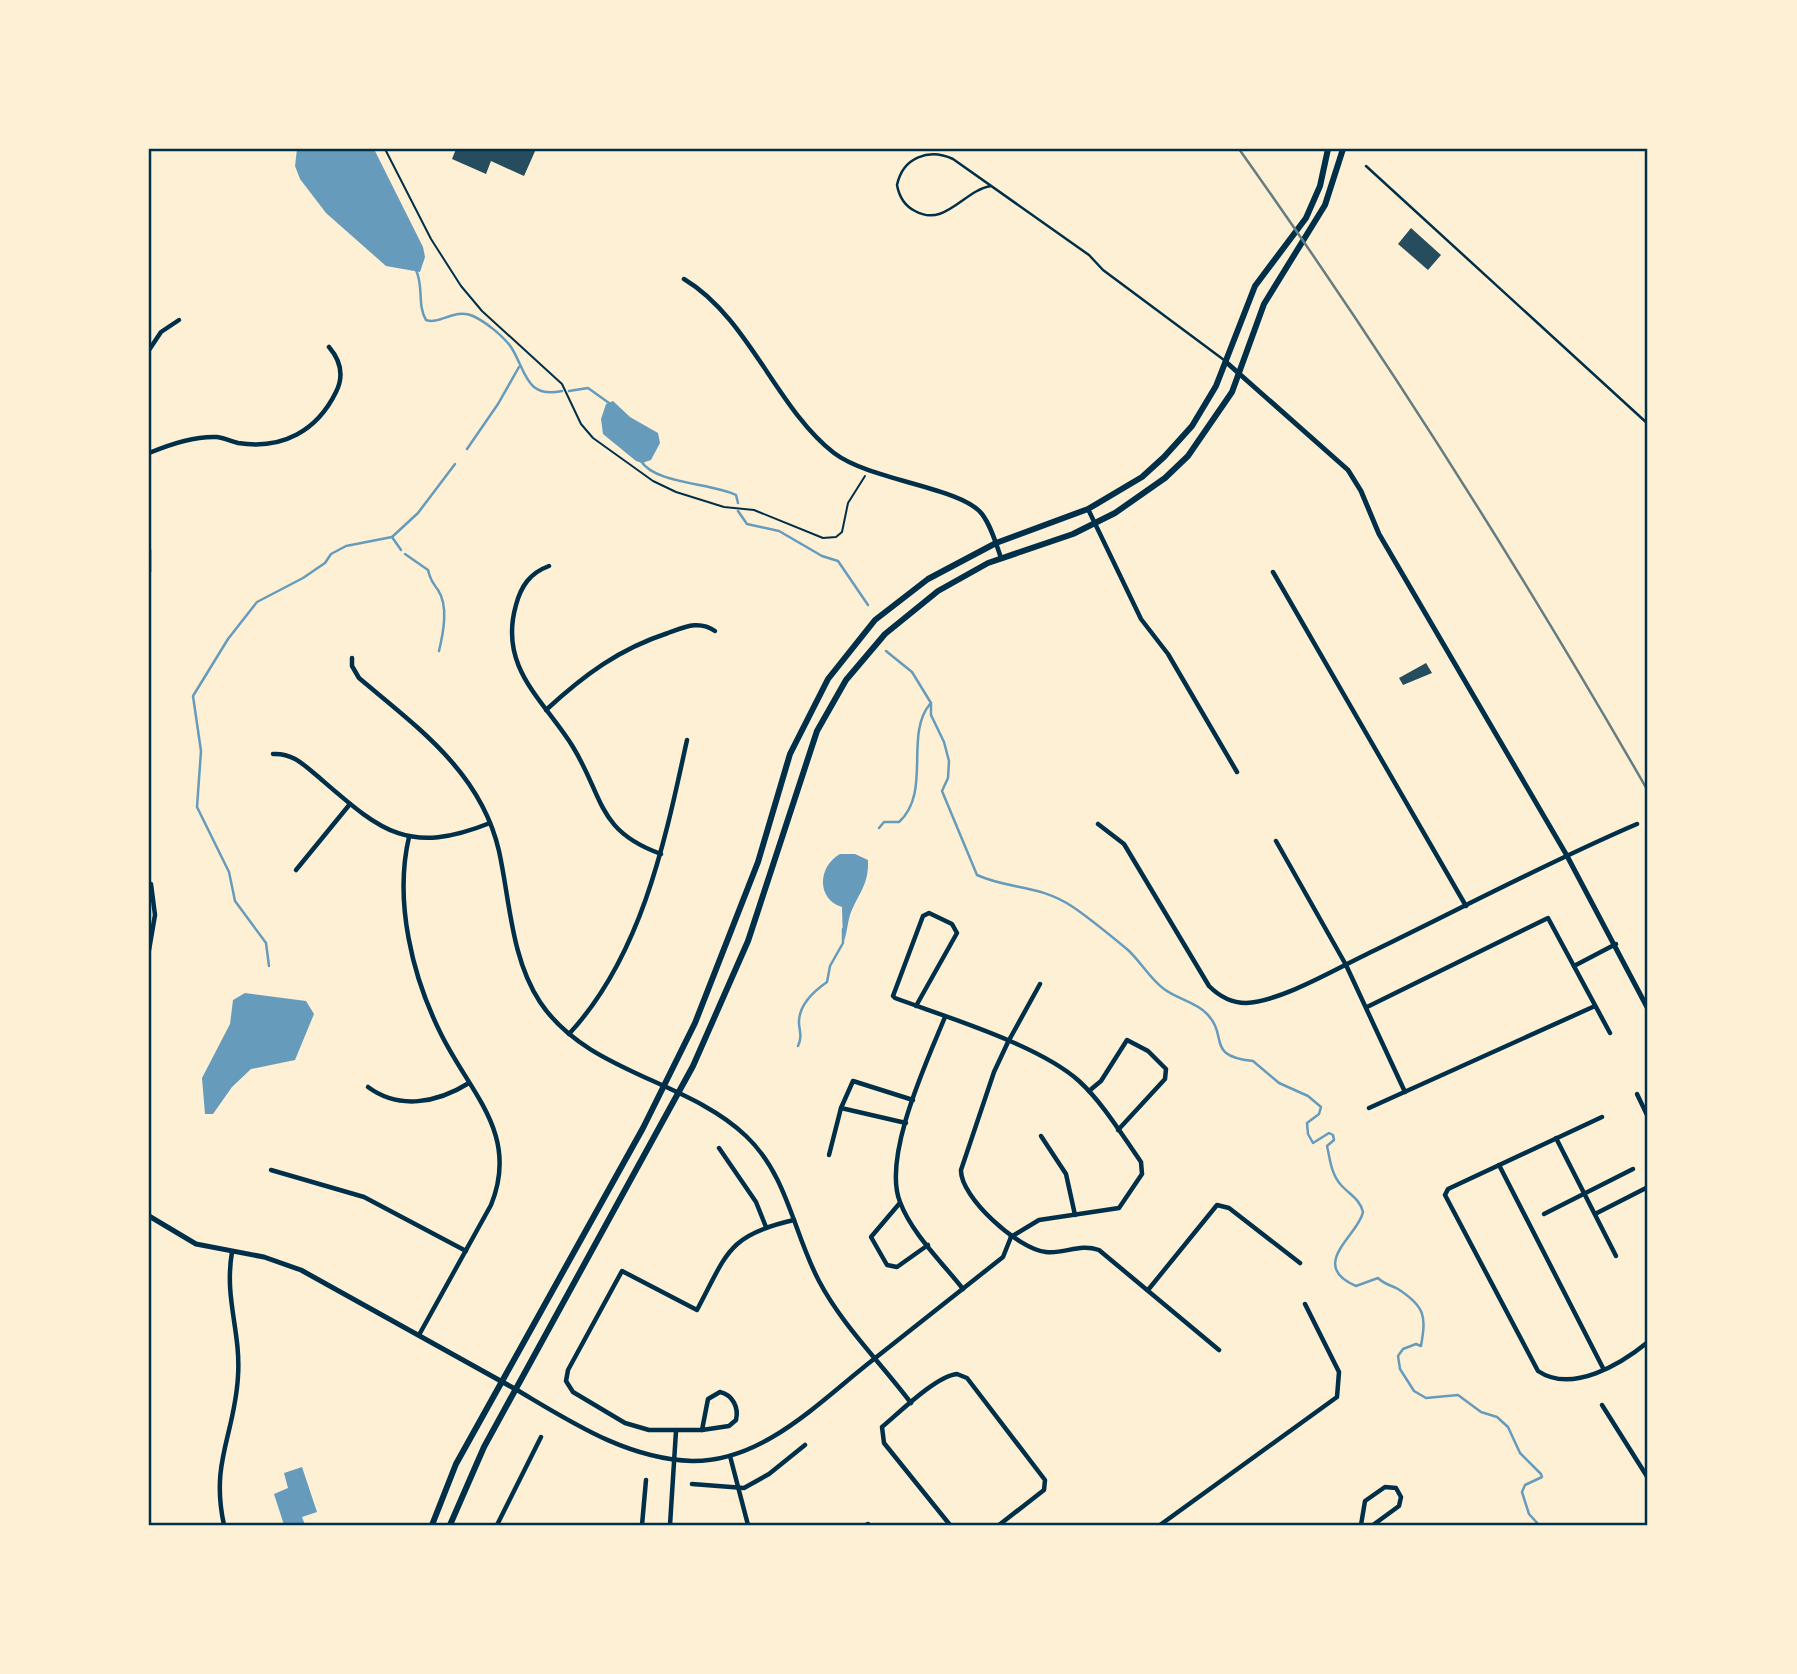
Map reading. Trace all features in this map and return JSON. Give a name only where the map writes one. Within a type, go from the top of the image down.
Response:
[{"type":"main road","points":[[432,1525],[456,1464],[664,1087],[736,922],[790,754],[818,694],[857,641],[891,606],[928,579],[996,543],[1088,509],[1142,477],[1164,457],[1192,426],[1226,362],[1255,286],[1306,218],[1320,186],[1328,149]]},
{"type":"main road","points":[[450,1525],[484,1447],[676,1093],[748,941],[803,767],[833,701],[860,662],[907,614],[938,590],[1001,558],[1095,524],[1131,504],[1188,456],[1213,424],[1239,376],[1270,293],[1325,205],[1343,149]]},
{"type":"street","points":[[684,279],[718,305],[799,413],[834,452],[867,472],[969,503],[984,516],[1001,558]]},
{"type":"street","points":[[149,350],[162,332],[179,320]]},
{"type":"street","points":[[149,453],[176,444],[217,437],[240,443],[273,444],[302,433],[326,412],[338,388],[341,370],[329,347]]},
{"type":"street","points":[[1226,362],[1334,456],[1355,479],[1392,557],[1566,854],[1616,944],[1648,1009]]},
{"type":"street","points":[[1088,509],[1141,620],[1160,642],[1237,772]]},
{"type":"street","points":[[149,550],[149,572]]},
{"type":"street","points":[[549,566],[531,575],[522,589],[512,622],[519,667],[531,692],[575,750],[601,806],[617,830],[635,843],[661,854]]},
{"type":"street","points":[[1273,572],[1466,906]]},
{"type":"street","points":[[546,710],[588,672],[628,648],[690,625],[702,625],[715,631]]},
{"type":"street","points":[[352,658],[352,666],[359,678],[450,758],[473,789],[491,823],[523,970],[541,1003],[569,1034],[720,1115],[759,1149],[777,1176],[824,1290],[911,1403]]},
{"type":"street","points":[[569,1034],[593,1005],[618,961],[661,854],[687,740]]},
{"type":"street","points":[[273,754],[299,761],[350,804],[385,828],[409,837],[442,839],[491,823]]},
{"type":"street","points":[[296,870],[350,804]]},
{"type":"street","points":[[1098,824],[1124,844],[1209,986],[1218,995],[1237,1002],[1271,997],[1346,965],[1566,854],[1637,824]]},
{"type":"street","points":[[409,837],[403,880],[414,958],[429,1008],[495,1128],[500,1165],[491,1205],[419,1335]]},
{"type":"street","points":[[1276,841],[1346,965],[1405,1092]]},
{"type":"street","points":[[149,950],[155,915],[151,884]]},
{"type":"street","points":[[149,1216],[196,1244],[264,1257],[301,1270],[597,1436],[640,1452],[674,1459],[693,1461],[730,1456],[769,1438],[793,1423],[1003,1257],[1011,1237],[1039,1220],[1119,1208],[1142,1174],[1141,1162],[1089,1091],[1072,1075],[1008,1042],[895,998],[892,993],[926,914],[955,926],[957,933],[916,1006]]},
{"type":"street","points":[[1367,1007],[1548,918],[1610,1033]]},
{"type":"street","points":[[1574,966],[1616,944]]},
{"type":"street","points":[[1041,984],[1008,1042],[979,1112],[961,1176],[993,1221],[1011,1237],[1043,1252],[1075,1247],[1093,1248],[1106,1255],[1219,1350]]},
{"type":"street","points":[[1369,1108],[1595,1006]]},
{"type":"street","points":[[945,1017],[913,1100],[895,1166],[900,1203],[928,1245],[963,1289]]},
{"type":"street","points":[[1089,1091],[1101,1081],[1127,1040],[1148,1051],[1166,1069],[1165,1079],[1118,1130]]},
{"type":"street","points":[[829,1155],[841,1108],[851,1083],[857,1080],[913,1100]]},
{"type":"street","points":[[368,1087],[398,1100],[428,1101],[468,1083]]},
{"type":"street","points":[[1637,1094],[1648,1117]]},
{"type":"street","points":[[841,1108],[906,1124]]},
{"type":"street","points":[[1602,1117],[1448,1189],[1445,1195],[1534,1367],[1555,1379],[1573,1380],[1603,1368],[1648,1342]]},
{"type":"street","points":[[1041,1136],[1066,1174],[1075,1215]]},
{"type":"street","points":[[1556,1138],[1616,1256]]},
{"type":"street","points":[[719,1148],[756,1202],[766,1227]]},
{"type":"street","points":[[1499,1165],[1603,1368]]},
{"type":"street","points":[[1544,1214],[1633,1169]]},
{"type":"street","points":[[271,1170],[364,1198],[466,1251]]},
{"type":"street","points":[[1595,1214],[1647,1188],[1648,1196]]},
{"type":"street","points":[[900,1203],[871,1237],[887,1265],[897,1267],[928,1245]]},
{"type":"street","points":[[1148,1290],[1217,1205],[1229,1208],[1300,1263]]},
{"type":"street","points":[[702,1430],[708,1399],[720,1392],[730,1396],[737,1409],[733,1423],[702,1430],[649,1430],[625,1423],[573,1392],[566,1381],[568,1370],[622,1271],[697,1310],[730,1250],[743,1237],[766,1227],[794,1220]]},
{"type":"street","points":[[224,1525],[219,1470],[235,1401],[239,1358],[228,1287],[232,1252]]},
{"type":"street","points":[[1160,1525],[1322,1411],[1337,1397],[1339,1372],[1305,1304]]},
{"type":"street","points":[[950,1525],[882,1439],[882,1427],[947,1376],[962,1375],[1044,1477],[1044,1490],[999,1525]]},
{"type":"street","points":[[1602,1405],[1648,1478]]},
{"type":"street","points":[[670,1525],[676,1430]]},
{"type":"street","points":[[497,1525],[541,1437]]},
{"type":"street","points":[[692,1484],[737,1487],[753,1484],[806,1445]]},
{"type":"street","points":[[730,1456],[748,1525]]},
{"type":"street","points":[[642,1525],[646,1480]]},
{"type":"street","points":[[1361,1525],[1364,1502],[1385,1487],[1396,1488],[1401,1496],[1399,1506],[1373,1525]]},
{"type":"lane","points":[[991,186],[975,191],[944,213],[926,216],[905,203],[897,185],[900,174],[909,162],[922,156],[937,154],[953,159],[1092,257],[1103,270],[1226,362]]},
{"type":"lane","points":[[1367,166],[1648,424]]},
{"type":"path","points":[[385,149],[431,239],[465,292],[482,312],[561,382],[581,424],[593,438],[653,481],[713,504],[754,510],[813,536],[830,539],[842,532],[848,503],[863,481]]},
{"type":"water","points":[[297,149],[374,149],[423,247],[425,257],[420,272],[386,266],[326,213],[300,179],[295,166]]},
{"type":"water","points":[[613,401],[630,417],[658,433],[660,443],[651,460],[642,463],[636,461],[603,434],[601,419],[606,404]]},
{"type":"water","points":[[840,854],[855,854],[868,860],[865,883],[850,915],[843,943],[842,907],[828,897],[823,882],[827,866]]},
{"type":"water","points":[[245,993],[306,1001],[314,1014],[295,1060],[251,1069],[232,1087],[213,1114],[205,1114],[202,1078],[230,1024],[233,1000]]},
{"type":"water","points":[[302,1467],[317,1512],[302,1517],[305,1525],[284,1525],[274,1494],[288,1488],[284,1473]]},
{"type":"building","points":[[456,149],[536,149],[524,176],[491,161],[486,174],[452,159]]},
{"type":"building","points":[[1411,228],[1441,255],[1428,270],[1398,244]]},
{"type":"building","points":[[1426,663],[1432,673],[1403,685],[1399,678]]},
{"type":"waterway","points":[[416,270],[426,320],[460,314],[473,316],[508,343],[528,381],[534,387],[541,391],[562,391]]},
{"type":"waterway","points":[[467,449],[519,367]]},
{"type":"waterway","points":[[569,391],[588,388],[609,403]]},
{"type":"waterway","points":[[641,461],[648,469],[671,479],[736,495],[738,503]]},
{"type":"waterway","points":[[269,966],[266,943],[235,901],[229,872],[197,807],[201,751],[193,696],[228,639],[257,602],[303,578],[325,563],[331,554],[346,546],[392,537],[418,513],[455,464]]},
{"type":"waterway","points":[[738,511],[747,524],[779,531],[822,556],[838,561],[868,605]]},
{"type":"waterway","points":[[392,537],[401,550]]},
{"type":"waterway","points":[[405,554],[428,570],[441,597],[444,620],[439,651]]},
{"type":"waterway","points":[[886,651],[912,672],[931,703],[931,715],[944,742],[949,761],[948,778],[942,791],[977,875],[1048,894],[1073,907],[1128,950],[1164,989],[1206,1013],[1213,1021],[1220,1044],[1228,1055],[1253,1061],[1279,1083],[1308,1096],[1321,1107],[1319,1114],[1307,1123],[1308,1134],[1313,1143],[1329,1133],[1333,1135],[1334,1140],[1327,1146],[1333,1171],[1363,1212],[1340,1250],[1336,1269],[1342,1278],[1356,1286],[1378,1278],[1407,1295],[1419,1307],[1423,1320],[1421,1346],[1416,1344],[1403,1349],[1398,1356],[1400,1369],[1414,1391],[1426,1398],[1458,1395],[1481,1412],[1497,1417],[1508,1427],[1520,1453],[1542,1477],[1525,1485],[1522,1492],[1529,1514],[1539,1525]]},
{"type":"waterway","points":[[879,828],[884,822],[899,822],[909,810],[916,780],[919,731],[930,704]]},
{"type":"waterway","points":[[798,1046],[801,1011],[812,994],[827,982],[830,966],[843,943],[843,929]]},
{"type":"railway","points":[[1239,149],[1400,385],[1502,545],[1648,791]]}]
